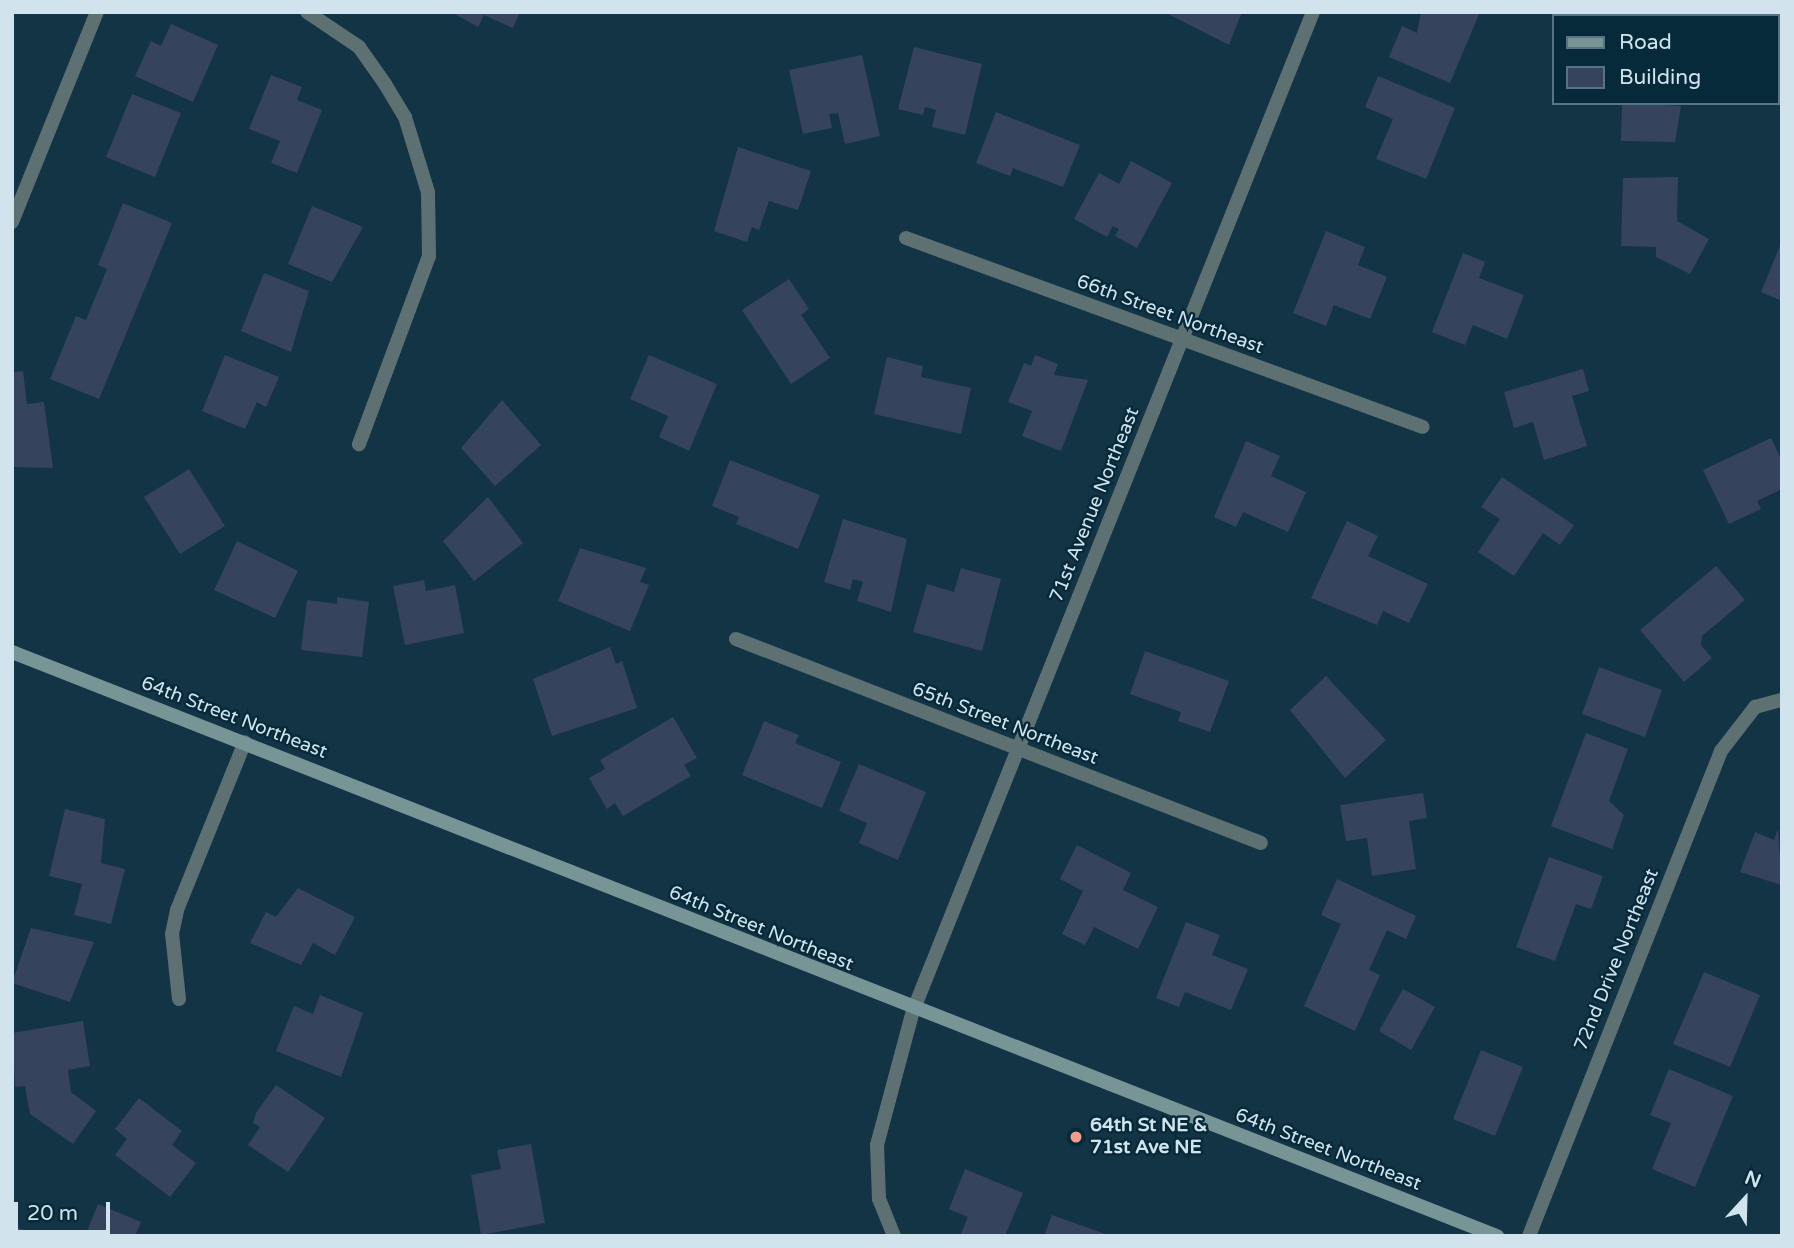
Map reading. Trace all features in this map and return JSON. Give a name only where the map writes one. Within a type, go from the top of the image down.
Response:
[{"type":"main road","name":"64th Street Northeast","points":[[12,652],[246,742],[913,1011],[1497,1236]]},
{"type":"street","points":[[12,222],[97,12]]},
{"type":"street","points":[[307,12],[359,47],[385,84],[405,117],[428,192],[429,256],[359,444]]},
{"type":"street","name":"71st Avenue Northeast","points":[[894,1236],[879,1199],[877,1146],[913,1011],[1313,12]]},
{"type":"street","name":"66th Street Northeast","points":[[906,238],[1423,427]]},
{"type":"street","name":"65th Street Northeast","points":[[736,639],[1018,751],[1261,843]]},
{"type":"street","name":"72nd Drive Northeast","points":[[1529,1236],[1721,751],[1755,707],[1782,700]]},
{"type":"street","points":[[179,999],[172,934],[177,910],[246,742]]},
{"type":"building","points":[[451,12],[520,12],[513,28],[484,15],[478,27]]},
{"type":"building","points":[[1164,12],[1242,12],[1229,45]]},
{"type":"building","points":[[1421,12],[1480,12],[1450,83],[1389,57],[1402,26],[1417,33]]},
{"type":"building","points":[[171,24],[218,45],[193,102],[135,76],[151,41],[161,46]]},
{"type":"building","points":[[914,47],[982,64],[965,135],[932,127],[936,110],[925,107],[923,115],[898,109]]},
{"type":"building","points":[[862,55],[880,136],[845,144],[838,113],[829,114],[832,128],[803,134],[789,70]]},
{"type":"building","points":[[271,75],[302,87],[297,100],[322,110],[297,173],[271,163],[280,141],[249,129]]},
{"type":"building","points":[[1378,76],[1455,108],[1426,179],[1376,159],[1393,119],[1365,107]]},
{"type":"building","points":[[132,94],[181,113],[155,177],[106,157]]},
{"type":"building","points":[[1622,105],[1681,106],[1675,142],[1621,141]]},
{"type":"building","points":[[996,112],[1080,145],[1063,187],[1013,168],[1010,176],[976,163]]},
{"type":"building","points":[[738,147],[811,171],[798,210],[769,201],[759,230],[752,227],[747,242],[714,231]]},
{"type":"building","points":[[1131,161],[1172,183],[1137,248],[1115,236],[1119,229],[1113,226],[1107,237],[1074,219],[1099,173],[1119,184]]},
{"type":"building","points":[[1678,177],[1677,221],[1709,239],[1690,274],[1656,257],[1656,247],[1621,246],[1623,178]]},
{"type":"building","points":[[123,203],[172,223],[99,399],[50,379],[76,316],[86,320],[107,269],[98,265]]},
{"type":"building","points":[[312,206],[363,227],[332,282],[288,264]]},
{"type":"building","points":[[1326,231],[1365,247],[1358,265],[1387,277],[1370,319],[1334,305],[1326,326],[1293,313]]},
{"type":"building","points":[[1782,241],[1782,301],[1761,292]]},
{"type":"building","points":[[1463,253],[1485,262],[1479,278],[1524,295],[1507,339],[1473,325],[1465,345],[1432,332]]},
{"type":"building","points":[[264,273],[309,291],[291,352],[241,331]]},
{"type":"building","points":[[789,279],[809,309],[801,315],[830,358],[791,384],[742,310]]},
{"type":"building","points":[[225,355],[279,377],[266,407],[257,402],[245,429],[202,411]]},
{"type":"building","points":[[649,355],[717,384],[689,451],[659,437],[668,416],[630,399]]},
{"type":"building","points":[[1035,355],[1058,364],[1054,375],[1088,380],[1061,451],[1022,436],[1032,411],[1008,402],[1024,363],[1031,366]]},
{"type":"building","points":[[887,357],[923,366],[921,377],[971,388],[961,434],[874,414]]},
{"type":"building","points":[[1583,369],[1589,391],[1572,396],[1587,446],[1544,460],[1533,422],[1514,428],[1504,392]]},
{"type":"building","points":[[23,371],[27,404],[44,402],[53,468],[12,467],[12,372]]},
{"type":"building","points":[[502,400],[541,445],[495,486],[461,448]]},
{"type":"building","points":[[1771,438],[1782,461],[1782,489],[1757,501],[1761,509],[1729,524],[1703,470]]},
{"type":"building","points":[[1246,441],[1280,456],[1271,476],[1306,492],[1288,532],[1243,512],[1236,527],[1214,517]]},
{"type":"building","points":[[730,460],[820,495],[798,549],[736,524],[739,517],[712,506]]},
{"type":"building","points":[[189,469],[225,526],[180,554],[144,497]]},
{"type":"building","points":[[1502,477],[1574,525],[1560,545],[1543,533],[1514,576],[1478,552],[1500,519],[1481,507]]},
{"type":"building","points":[[488,497],[523,543],[474,581],[443,541]]},
{"type":"building","points":[[843,519],[907,539],[891,612],[857,601],[863,582],[853,579],[850,590],[824,582]]},
{"type":"building","points":[[1347,521],[1378,536],[1368,556],[1428,584],[1409,623],[1383,611],[1377,625],[1311,598]]},
{"type":"building","points":[[237,541],[298,571],[275,618],[214,590]]},
{"type":"building","points":[[580,548],[646,568],[640,582],[649,585],[630,631],[558,601]]},
{"type":"building","points":[[1716,566],[1745,600],[1702,636],[1701,645],[1712,658],[1684,682],[1640,630]]},
{"type":"building","points":[[961,568],[1001,579],[982,651],[913,632],[927,584],[954,592]]},
{"type":"building","points":[[424,580],[426,591],[455,585],[464,633],[405,645],[393,586]]},
{"type":"building","points":[[337,597],[369,602],[362,657],[301,650],[307,600],[337,604]]},
{"type":"building","points":[[610,647],[616,664],[622,661],[637,708],[552,736],[533,679]]},
{"type":"building","points":[[1145,651],[1229,681],[1210,732],[1178,721],[1181,712],[1130,694]]},
{"type":"building","points":[[1599,667],[1662,690],[1645,737],[1582,714]]},
{"type":"building","points":[[1326,676],[1386,740],[1345,778],[1290,710]]},
{"type":"building","points":[[673,717],[697,758],[684,765],[691,776],[623,816],[615,803],[607,809],[589,778],[605,769],[600,760]]},
{"type":"building","points":[[764,721],[799,735],[795,743],[841,762],[822,808],[742,775]]},
{"type":"building","points":[[1586,733],[1628,749],[1609,801],[1624,815],[1612,849],[1551,826]]},
{"type":"building","points":[[859,764],[926,792],[898,860],[859,843],[867,823],[839,811]]},
{"type":"building","points":[[1423,793],[1427,818],[1409,821],[1416,869],[1372,876],[1367,838],[1346,841],[1340,805]]},
{"type":"building","points":[[65,809],[105,819],[101,863],[125,869],[111,924],[74,915],[82,884],[49,876]]},
{"type":"building","points":[[1778,829],[1782,885],[1740,872],[1755,832],[1774,840]]},
{"type":"building","points":[[1077,845],[1131,873],[1123,890],[1158,907],[1138,949],[1094,927],[1085,945],[1062,934],[1083,891],[1060,879]]},
{"type":"building","points":[[1549,857],[1603,876],[1591,909],[1576,904],[1555,961],[1516,947]]},
{"type":"building","points":[[1337,879],[1416,916],[1406,939],[1387,930],[1369,970],[1380,975],[1355,1031],[1304,1006],[1341,924],[1321,915]]},
{"type":"building","points":[[298,888],[355,917],[335,955],[313,943],[301,965],[250,943],[266,912],[276,917]]},
{"type":"building","points":[[1186,922],[1220,935],[1212,955],[1248,969],[1231,1010],[1185,992],[1179,1007],[1156,998]]},
{"type":"building","points":[[31,928],[94,942],[70,1002],[12,983]]},
{"type":"building","points":[[1704,972],[1760,995],[1730,1067],[1673,1044]]},
{"type":"building","points":[[1403,989],[1435,1007],[1411,1050],[1379,1031]]},
{"type":"building","points":[[320,995],[363,1013],[341,1077],[276,1051],[294,1006],[313,1014]]},
{"type":"building","points":[[83,1021],[90,1066],[68,1070],[71,1092],[96,1111],[73,1144],[30,1114],[25,1086],[15,1087],[12,1033]]},
{"type":"building","points":[[1481,1050],[1523,1067],[1495,1136],[1453,1119]]},
{"type":"building","points":[[1669,1069],[1733,1096],[1695,1187],[1652,1169],[1671,1123],[1650,1115]]},
{"type":"building","points":[[276,1085],[325,1118],[288,1172],[248,1145],[260,1127],[253,1123],[256,1113]]},
{"type":"building","points":[[139,1098],[182,1131],[172,1145],[196,1163],[170,1197],[115,1155],[127,1139],[115,1129]]},
{"type":"building","points":[[531,1144],[545,1223],[481,1235],[471,1175],[501,1169],[497,1150]]},
{"type":"building","points":[[965,1169],[1023,1193],[1005,1236],[960,1236],[968,1217],[949,1209]]},
{"type":"building","points":[[98,1204],[141,1222],[135,1236],[85,1236]]},
{"type":"building","points":[[1052,1215],[1108,1235],[1108,1236],[1044,1236]]},
{"type":"building","points":[[12,1225],[38,1236],[12,1236]]},
{"type":"place","name":"64th St NE & 71st Ave NE","points":[[1076,1137]]}]
